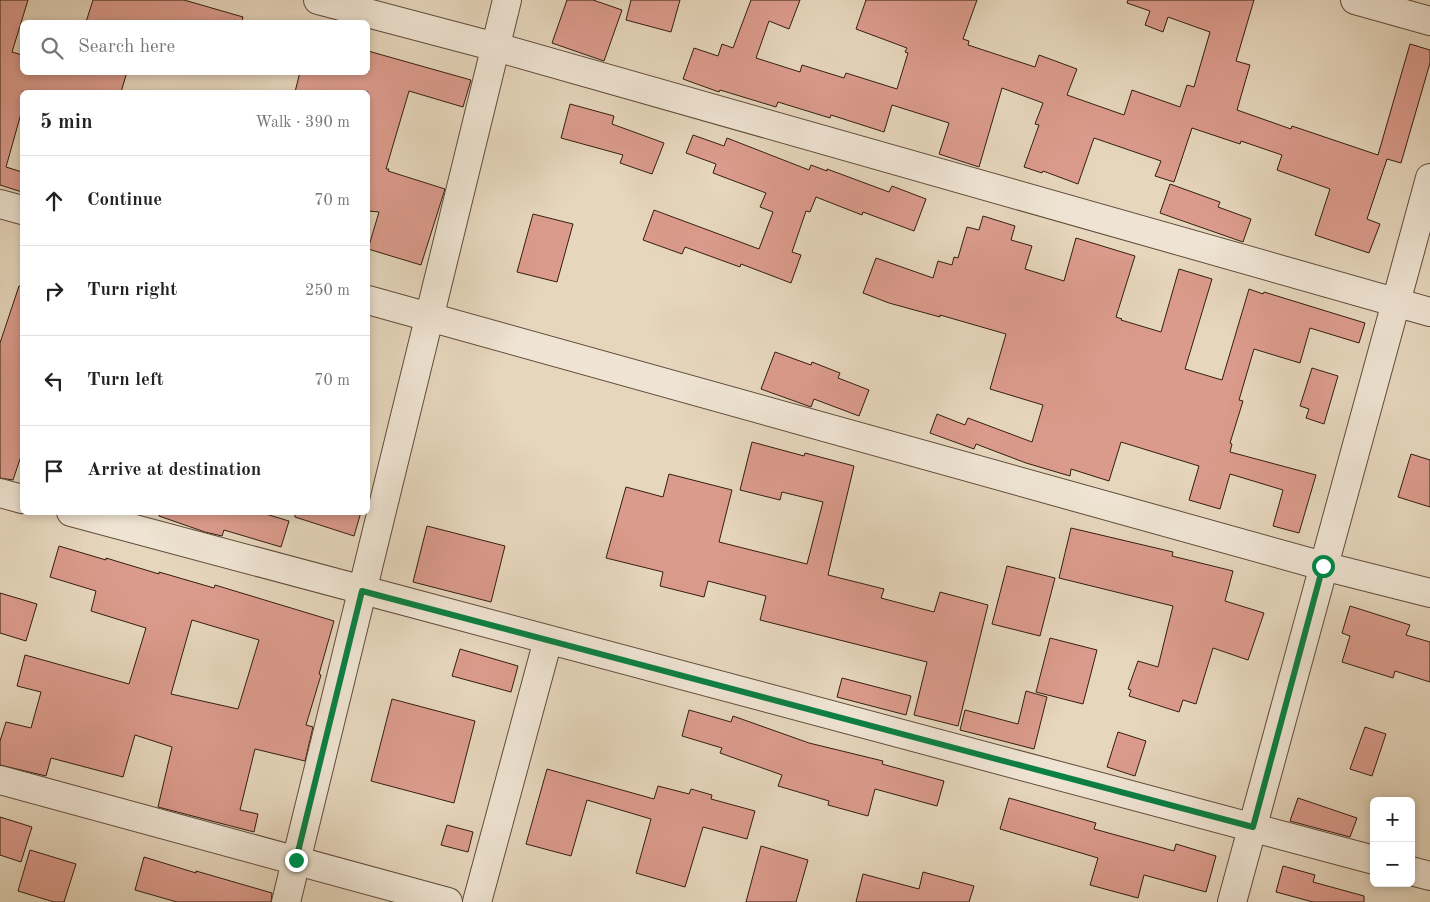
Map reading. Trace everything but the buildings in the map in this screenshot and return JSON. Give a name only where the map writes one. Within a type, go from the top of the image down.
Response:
[{"type":"street","points":[[318,0],[496,47],[1430,312]]},
{"type":"street","points":[[286,902],[507,0]]},
{"type":"street","points":[[1355,0],[1430,21]]},
{"type":"street","points":[[1232,902],[1430,178]]},
{"type":"street","points":[[0,204],[20,209]]},
{"type":"street","points":[[370,301],[1323,566],[1430,593]]},
{"type":"street","points":[[0,493],[20,498]]},
{"type":"street","points":[[82,515],[1370,859]]},
{"type":"street","points":[[477,902],[548,640]]},
{"type":"street","points":[[0,780],[448,902]]},
{"type":"street","points":[[1415,872],[1430,876]]},
{"type":"route","points":[[296,860],[362,591],[1253,827],[1323,566]]}]
